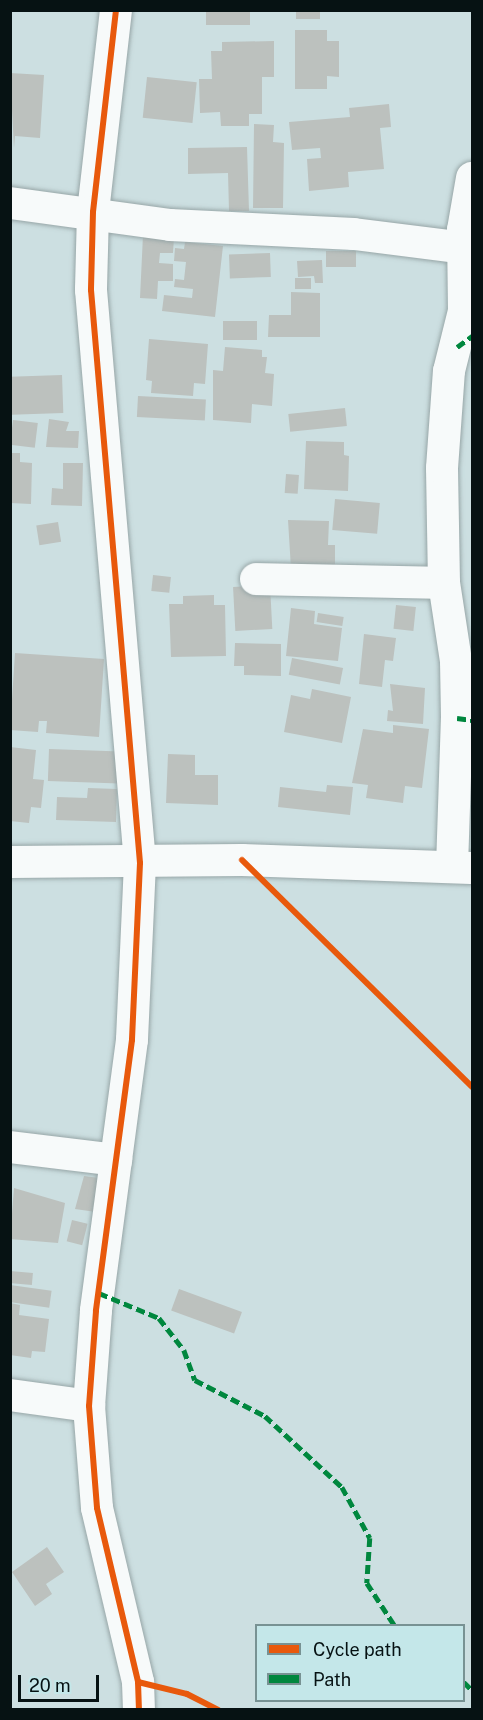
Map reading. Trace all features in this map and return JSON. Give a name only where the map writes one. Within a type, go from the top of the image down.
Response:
[{"type":"street","points":[[116,10],[93,212],[91,290],[140,863],[132,1040],[96,1311],[89,1406],[97,1508],[136,1672],[139,1710]]},
{"type":"street","points":[[10,862],[140,863],[242,860],[462,867],[456,684],[444,583],[442,468],[449,371],[464,311],[468,249],[467,190],[472,178]]},
{"type":"street","points":[[10,203],[93,212],[170,225],[354,234],[468,249]]},
{"type":"street","points":[[256,579],[444,583]]},
{"type":"street","points":[[10,1147],[116,1160]]},
{"type":"street","points":[[10,1395],[89,1406]]},
{"type":"building","points":[[206,10],[250,10],[250,25],[206,25]]},
{"type":"building","points":[[296,10],[320,10],[320,19],[296,19]]},
{"type":"building","points":[[295,30],[327,30],[327,41],[339,41],[339,77],[327,76],[327,89],[295,89]]},
{"type":"building","points":[[274,41],[274,77],[262,77],[262,114],[249,114],[249,126],[221,126],[220,112],[200,113],[199,79],[212,79],[211,51],[222,51],[222,42]]},
{"type":"building","points":[[10,73],[44,75],[40,138],[15,136],[14,148]]},
{"type":"building","points":[[147,77],[197,82],[192,123],[143,118]]},
{"type":"building","points":[[389,104],[391,127],[380,128],[384,169],[348,172],[349,187],[309,191],[307,159],[321,158],[320,148],[292,150],[289,122],[350,117],[349,108]]},
{"type":"building","points":[[254,124],[274,125],[273,142],[284,143],[283,208],[253,208]]},
{"type":"building","points":[[247,147],[249,211],[229,211],[228,173],[188,174],[188,148]]},
{"type":"building","points":[[143,235],[174,237],[173,253],[160,253],[159,263],[173,264],[173,281],[158,281],[157,299],[140,298]]},
{"type":"building","points":[[185,242],[223,246],[215,317],[162,311],[164,295],[192,298],[193,289],[174,287],[175,279],[184,280],[186,262],[174,261],[175,248],[184,249]]},
{"type":"building","points":[[326,251],[356,251],[356,267],[326,267]]},
{"type":"building","points":[[270,253],[271,277],[230,278],[229,254]]},
{"type":"building","points":[[322,260],[323,283],[315,283],[314,276],[298,277],[297,261]]},
{"type":"building","points":[[295,278],[311,278],[311,289],[295,289]]},
{"type":"building","points":[[291,292],[320,293],[320,337],[268,337],[269,315],[291,315]]},
{"type":"building","points":[[223,321],[257,321],[257,340],[223,340]]},
{"type":"building","points":[[149,339],[208,344],[205,384],[194,383],[193,396],[151,393],[152,381],[146,380]]},
{"type":"building","points":[[225,347],[262,350],[262,357],[267,357],[265,373],[274,374],[272,406],[252,404],[251,423],[213,420],[213,370],[223,371]]},
{"type":"building","points":[[62,375],[63,413],[11,415],[10,377]]},
{"type":"building","points":[[138,396],[206,400],[205,421],[137,417]]},
{"type":"building","points":[[345,408],[347,426],[290,432],[288,414]]},
{"type":"building","points":[[49,419],[69,422],[66,431],[79,431],[78,448],[46,447]]},
{"type":"building","points":[[13,420],[38,423],[35,448],[10,445]]},
{"type":"building","points":[[306,441],[344,442],[344,455],[349,456],[348,491],[304,489]]},
{"type":"building","points":[[10,453],[20,453],[20,462],[32,463],[31,504],[10,503]]},
{"type":"building","points":[[63,463],[83,463],[82,506],[51,505],[52,488],[63,489]]},
{"type":"building","points":[[286,474],[299,475],[298,494],[285,493]]},
{"type":"building","points":[[335,499],[380,503],[377,534],[332,530]]},
{"type":"building","points":[[288,520],[329,521],[328,545],[335,545],[335,570],[291,569]]},
{"type":"building","points":[[58,522],[61,542],[39,545],[36,525]]},
{"type":"building","points":[[153,575],[171,577],[169,593],[151,591]]},
{"type":"building","points":[[270,585],[272,629],[235,631],[233,587]]},
{"type":"building","points":[[214,595],[214,605],[225,605],[226,656],[171,657],[169,604],[183,604],[183,596]]},
{"type":"building","points":[[396,605],[416,607],[413,631],[393,629]]},
{"type":"building","points":[[291,608],[315,611],[314,624],[342,628],[338,661],[286,656]]},
{"type":"building","points":[[318,613],[344,617],[342,626],[317,622]]},
{"type":"building","points":[[364,634],[396,638],[393,661],[385,660],[382,687],[359,684]]},
{"type":"building","points":[[235,643],[281,644],[281,676],[244,675],[244,666],[234,666]]},
{"type":"building","points":[[15,653],[104,659],[99,737],[46,733],[47,721],[39,721],[38,732],[10,730]]},
{"type":"building","points":[[292,658],[343,668],[340,685],[289,675]]},
{"type":"building","points":[[390,684],[425,688],[423,724],[387,721],[388,710],[393,711]]},
{"type":"building","points":[[312,689],[351,697],[342,743],[284,732],[291,695],[310,699]]},
{"type":"building","points":[[393,725],[429,729],[422,788],[405,786],[403,803],[366,798],[368,785],[352,783],[363,729],[393,733]]},
{"type":"building","points":[[10,747],[36,750],[33,779],[44,780],[41,808],[31,807],[29,823],[10,821]]},
{"type":"building","points":[[49,749],[120,751],[119,783],[48,781]]},
{"type":"building","points":[[168,754],[195,755],[195,775],[218,775],[218,805],[166,803]]},
{"type":"building","points":[[327,785],[353,787],[350,815],[278,807],[280,787],[326,792]]},
{"type":"building","points":[[88,788],[117,789],[116,822],[56,820],[57,797],[87,798]]},
{"type":"building","points":[[84,1176],[99,1178],[96,1212],[75,1209]]},
{"type":"building","points":[[14,1188],[65,1203],[58,1243],[10,1239]]},
{"type":"building","points":[[72,1220],[88,1224],[82,1245],[67,1241]]},
{"type":"building","points":[[10,1271],[33,1273],[32,1285],[10,1283]]},
{"type":"building","points":[[10,1285],[52,1291],[49,1308],[10,1302]]},
{"type":"building","points":[[179,1289],[242,1312],[234,1334],[171,1311]]},
{"type":"building","points":[[10,1303],[20,1305],[19,1315],[49,1319],[45,1352],[32,1351],[31,1358],[10,1355]]},
{"type":"building","points":[[47,1547],[64,1572],[46,1584],[52,1594],[35,1606],[12,1572]]},
{"type":"marked path","points":[[457,347],[472,336]]},
{"type":"marked path","points":[[457,718],[472,720]]},
{"type":"marked path","points":[[99,1293],[159,1318],[184,1350],[195,1380],[265,1416],[342,1487],[370,1538],[367,1583],[394,1624]]},
{"type":"marked path","points":[[465,1683],[472,1690]]},
{"type":"cycle path","points":[[116,10],[93,212],[91,290],[140,863],[132,1040],[96,1311],[89,1406],[97,1508],[138,1682],[139,1710]]},
{"type":"cycle path","points":[[242,860],[472,1087]]},
{"type":"cycle path","points":[[138,1682],[187,1694],[218,1710]]}]
